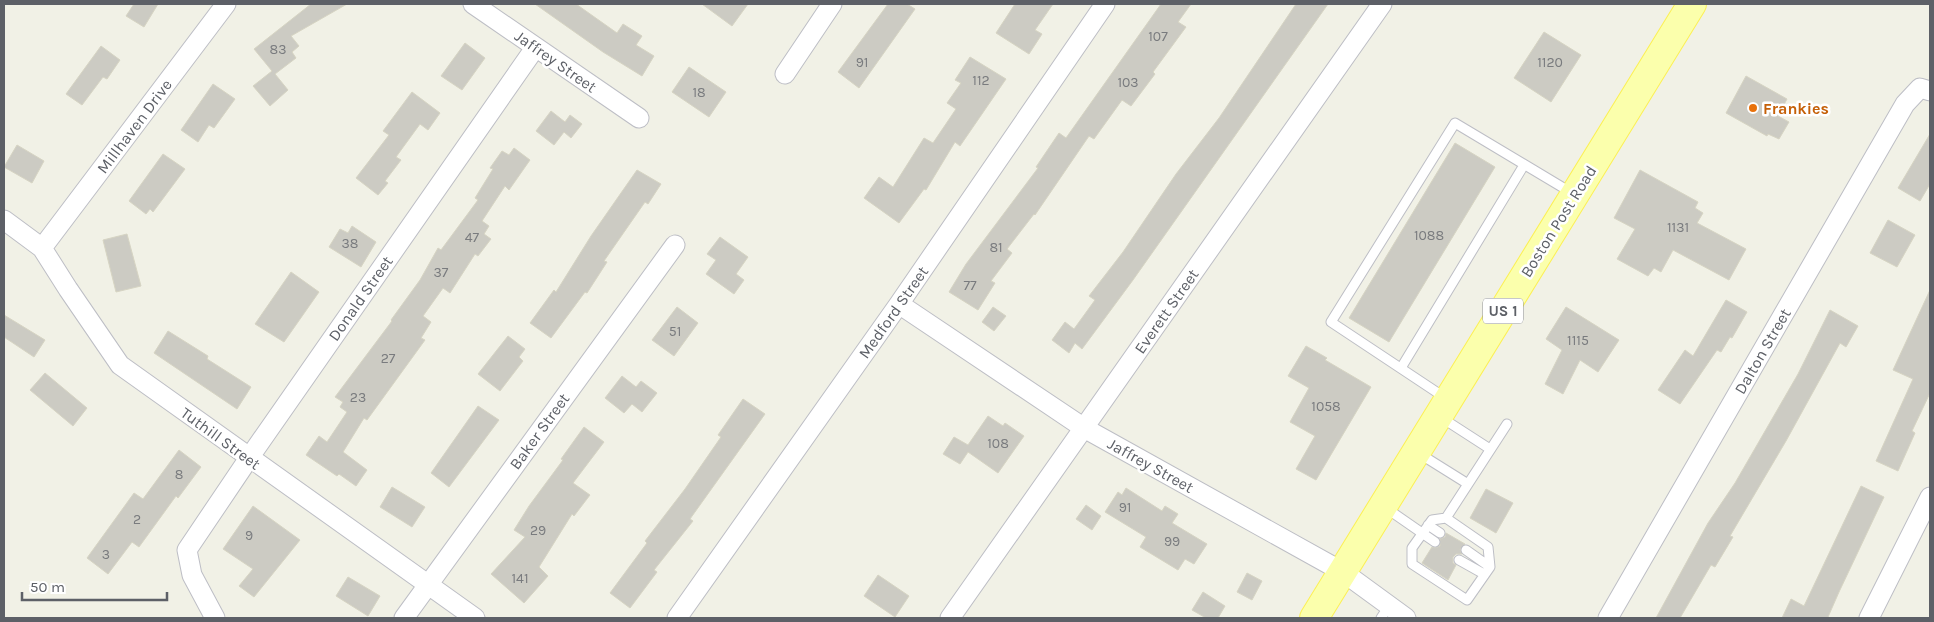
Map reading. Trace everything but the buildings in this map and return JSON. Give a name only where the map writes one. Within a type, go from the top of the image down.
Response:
[{"type":"main road","name":"Boston Post Road","points":[[1314,618],[1692,4]]},
{"type":"street","name":"Millhaven Drive","points":[[42,248],[226,4]]},
{"type":"street","name":"Jaffrey Street","points":[[473,4],[639,118]]},
{"type":"street","points":[[785,74],[832,4]]},
{"type":"street","name":"Medford Street","points":[[676,618],[899,304],[1105,4]]},
{"type":"street","name":"Everett Street","points":[[950,618],[1382,4]]},
{"type":"street","name":"Donald Street","points":[[215,618],[192,575],[187,550],[535,48]]},
{"type":"street","name":"Dalton Street","points":[[1608,618],[1905,104],[1925,89]]},
{"type":"street","name":"Tuthill Street","points":[[4,220],[42,248],[120,365],[475,618]]},
{"type":"street","name":"Baker Street","points":[[404,618],[675,245]]},
{"type":"street","name":"Jaffrey Street","points":[[899,304],[1084,428],[1343,572],[1385,612],[1406,618]]},
{"type":"street","points":[[1869,618],[1930,497]]},
{"type":"lane","points":[[1490,449],[1401,368],[1331,322],[1455,123],[1574,194]]},
{"type":"lane","points":[[1401,368],[1524,165]]},
{"type":"lane","points":[[1446,518],[1507,424]]},
{"type":"lane","points":[[1417,452],[1468,484]]},
{"type":"lane","points":[[1384,506],[1435,542]]},
{"type":"lane","points":[[1446,518],[1488,547],[1487,570],[1467,600],[1412,564],[1412,548],[1428,525],[1432,520],[1446,518]]},
{"type":"lane","points":[[1428,525],[1440,533]]},
{"type":"lane","points":[[1466,550],[1487,570]]},
{"type":"lane","points":[[1459,560],[1487,570]]},
{"type":"place","name":"Frankies","points":[[1753,108]]}]
